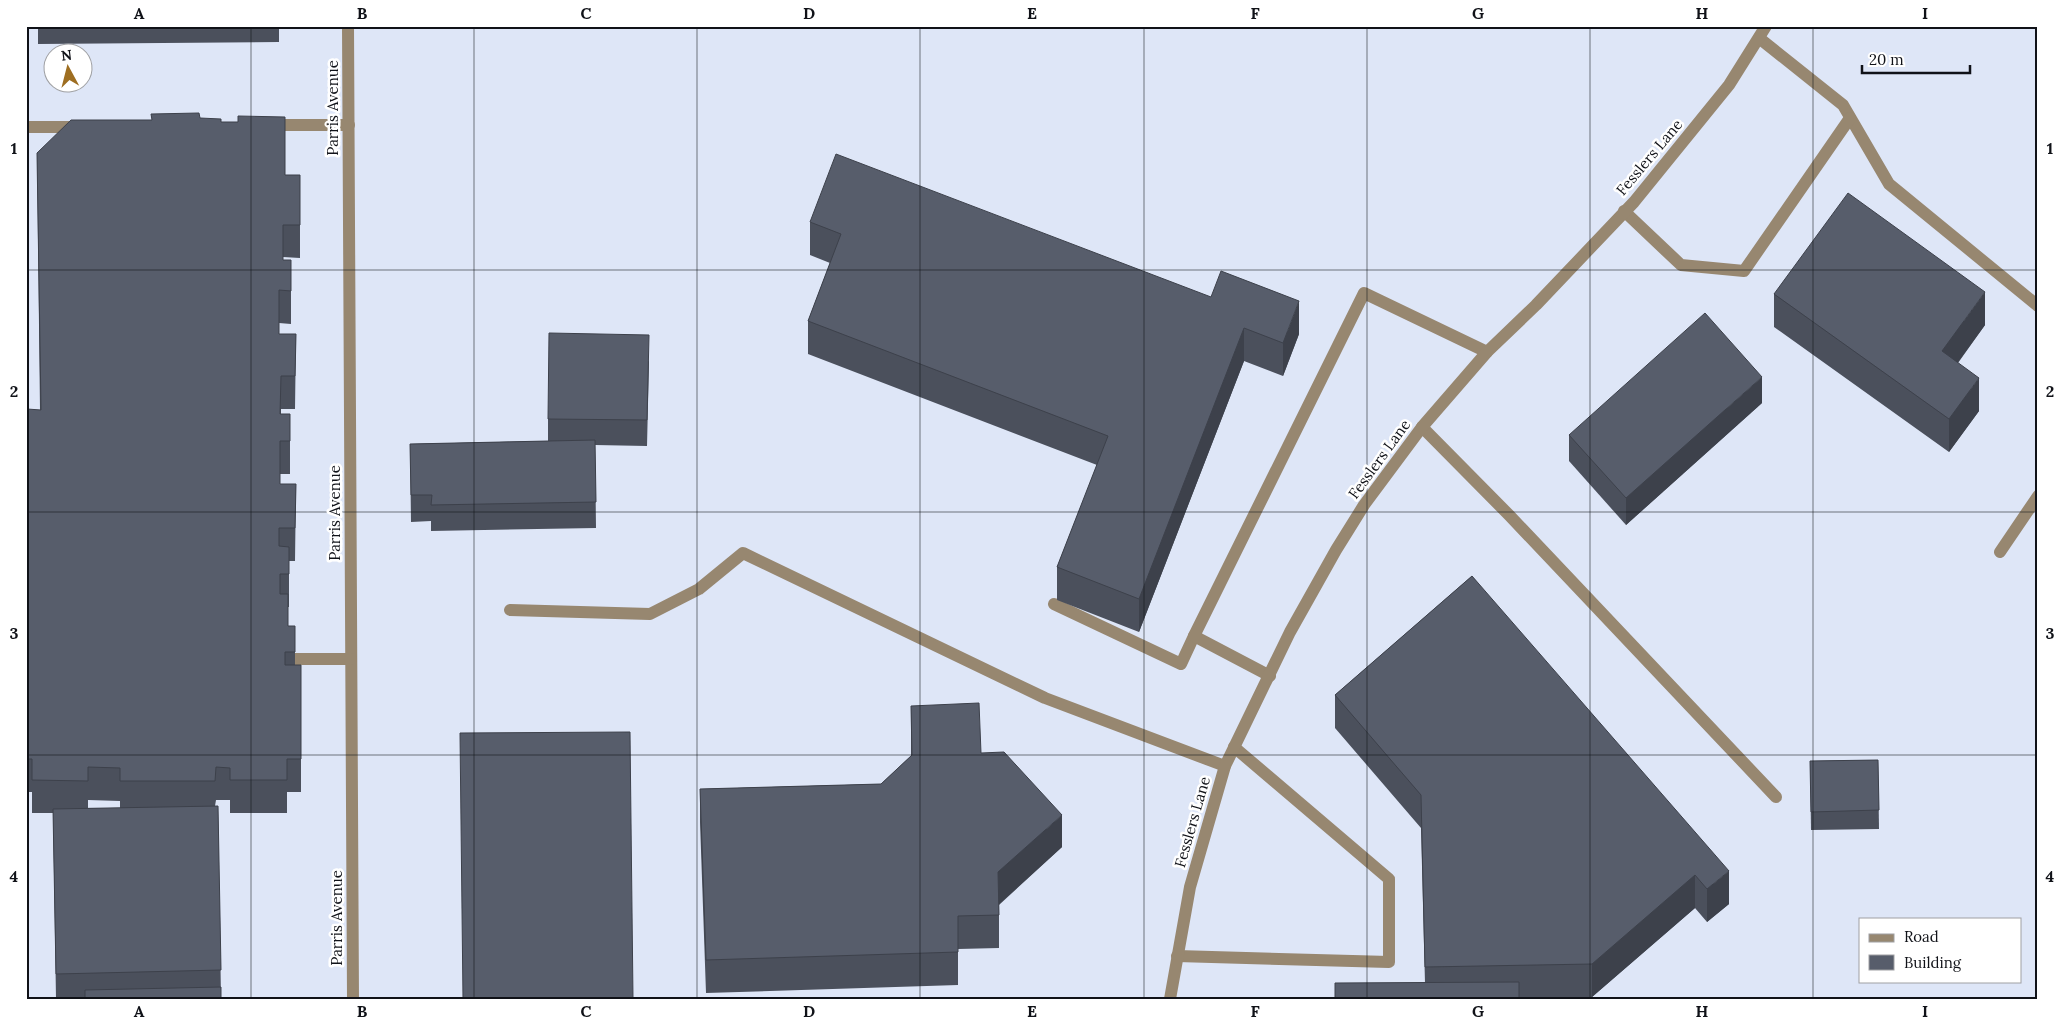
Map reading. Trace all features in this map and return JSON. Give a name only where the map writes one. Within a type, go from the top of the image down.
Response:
[{"type":"street","name":"Parris Avenue","points":[[348,26],[352,999]]},
{"type":"street","name":"Fesslers Lane","points":[[1170,999],[1190,887],[1225,766],[1290,632],[1336,550],[1364,505],[1422,427],[1487,352],[1536,305],[1624,211],[1728,86],[1766,26]]},
{"type":"street","points":[[1758,38],[1843,105],[1889,184],[2038,306]]},
{"type":"street","points":[[1624,211],[1681,265],[1744,271],[1850,118]]},
{"type":"street","points":[[259,126],[349,125]]},
{"type":"street","points":[[26,127],[94,126]]},
{"type":"street","points":[[1054,604],[1181,664],[1364,293],[1487,352]]},
{"type":"street","points":[[1422,427],[1509,515],[1776,797]]},
{"type":"street","points":[[2000,552],[2038,496]]},
{"type":"street","points":[[510,610],[650,614],[699,589],[743,553],[1045,698],[1225,766]]},
{"type":"street","points":[[1194,636],[1270,676]]},
{"type":"street","points":[[288,659],[351,659]]},
{"type":"street","points":[[1177,956],[1389,962],[1389,879],[1234,747]]},
{"type":"building","points":[[199,113],[200,118],[221,119],[221,122],[238,122],[238,116],[285,117],[285,175],[300,175],[300,225],[283,225],[283,260],[291,260],[291,291],[279,290],[279,334],[296,334],[295,376],[281,376],[280,414],[290,414],[290,441],[280,441],[280,484],[296,484],[295,528],[279,528],[279,546],[289,547],[289,574],[280,574],[280,594],[288,594],[288,626],[295,626],[295,652],[285,652],[285,665],[301,665],[301,759],[287,759],[287,780],[230,780],[230,768],[216,767],[215,781],[120,781],[120,768],[88,767],[88,781],[32,780],[32,759],[26,759],[26,428],[27,409],[41,410],[37,153],[71,120],[152,120],[151,114]]},
{"type":"building","points":[[836,154],[1211,297],[1221,271],[1299,301],[1283,343],[1244,328],[1139,599],[1057,567],[1108,436],[808,321],[841,234],[810,222]]},
{"type":"building","points":[[1848,193],[1985,292],[1942,351],[1979,378],[1949,419],[1774,294]]},
{"type":"building","points":[[1705,313],[1762,377],[1626,498],[1569,435]]},
{"type":"building","points":[[549,333],[649,335],[647,420],[548,419]]},
{"type":"building","points":[[595,440],[596,502],[431,505],[432,495],[411,495],[410,444]]},
{"type":"building","points":[[1472,576],[1729,871],[1707,889],[1695,875],[1592,964],[1425,967],[1421,795],[1335,695]]},
{"type":"building","points":[[979,703],[981,753],[1004,752],[1062,815],[998,872],[999,915],[958,916],[958,952],[706,960],[700,789],[881,784],[912,755],[911,706]]},
{"type":"building","points":[[630,732],[633,999],[463,999],[460,733]]},
{"type":"building","points":[[1878,760],[1879,810],[1811,812],[1810,761]]},
{"type":"building","points":[[218,806],[221,970],[56,974],[53,809]]},
{"type":"building","points":[[1519,982],[1519,999],[1335,999],[1335,983]]},
{"type":"building","points":[[221,987],[221,999],[85,999],[85,990]]}]
